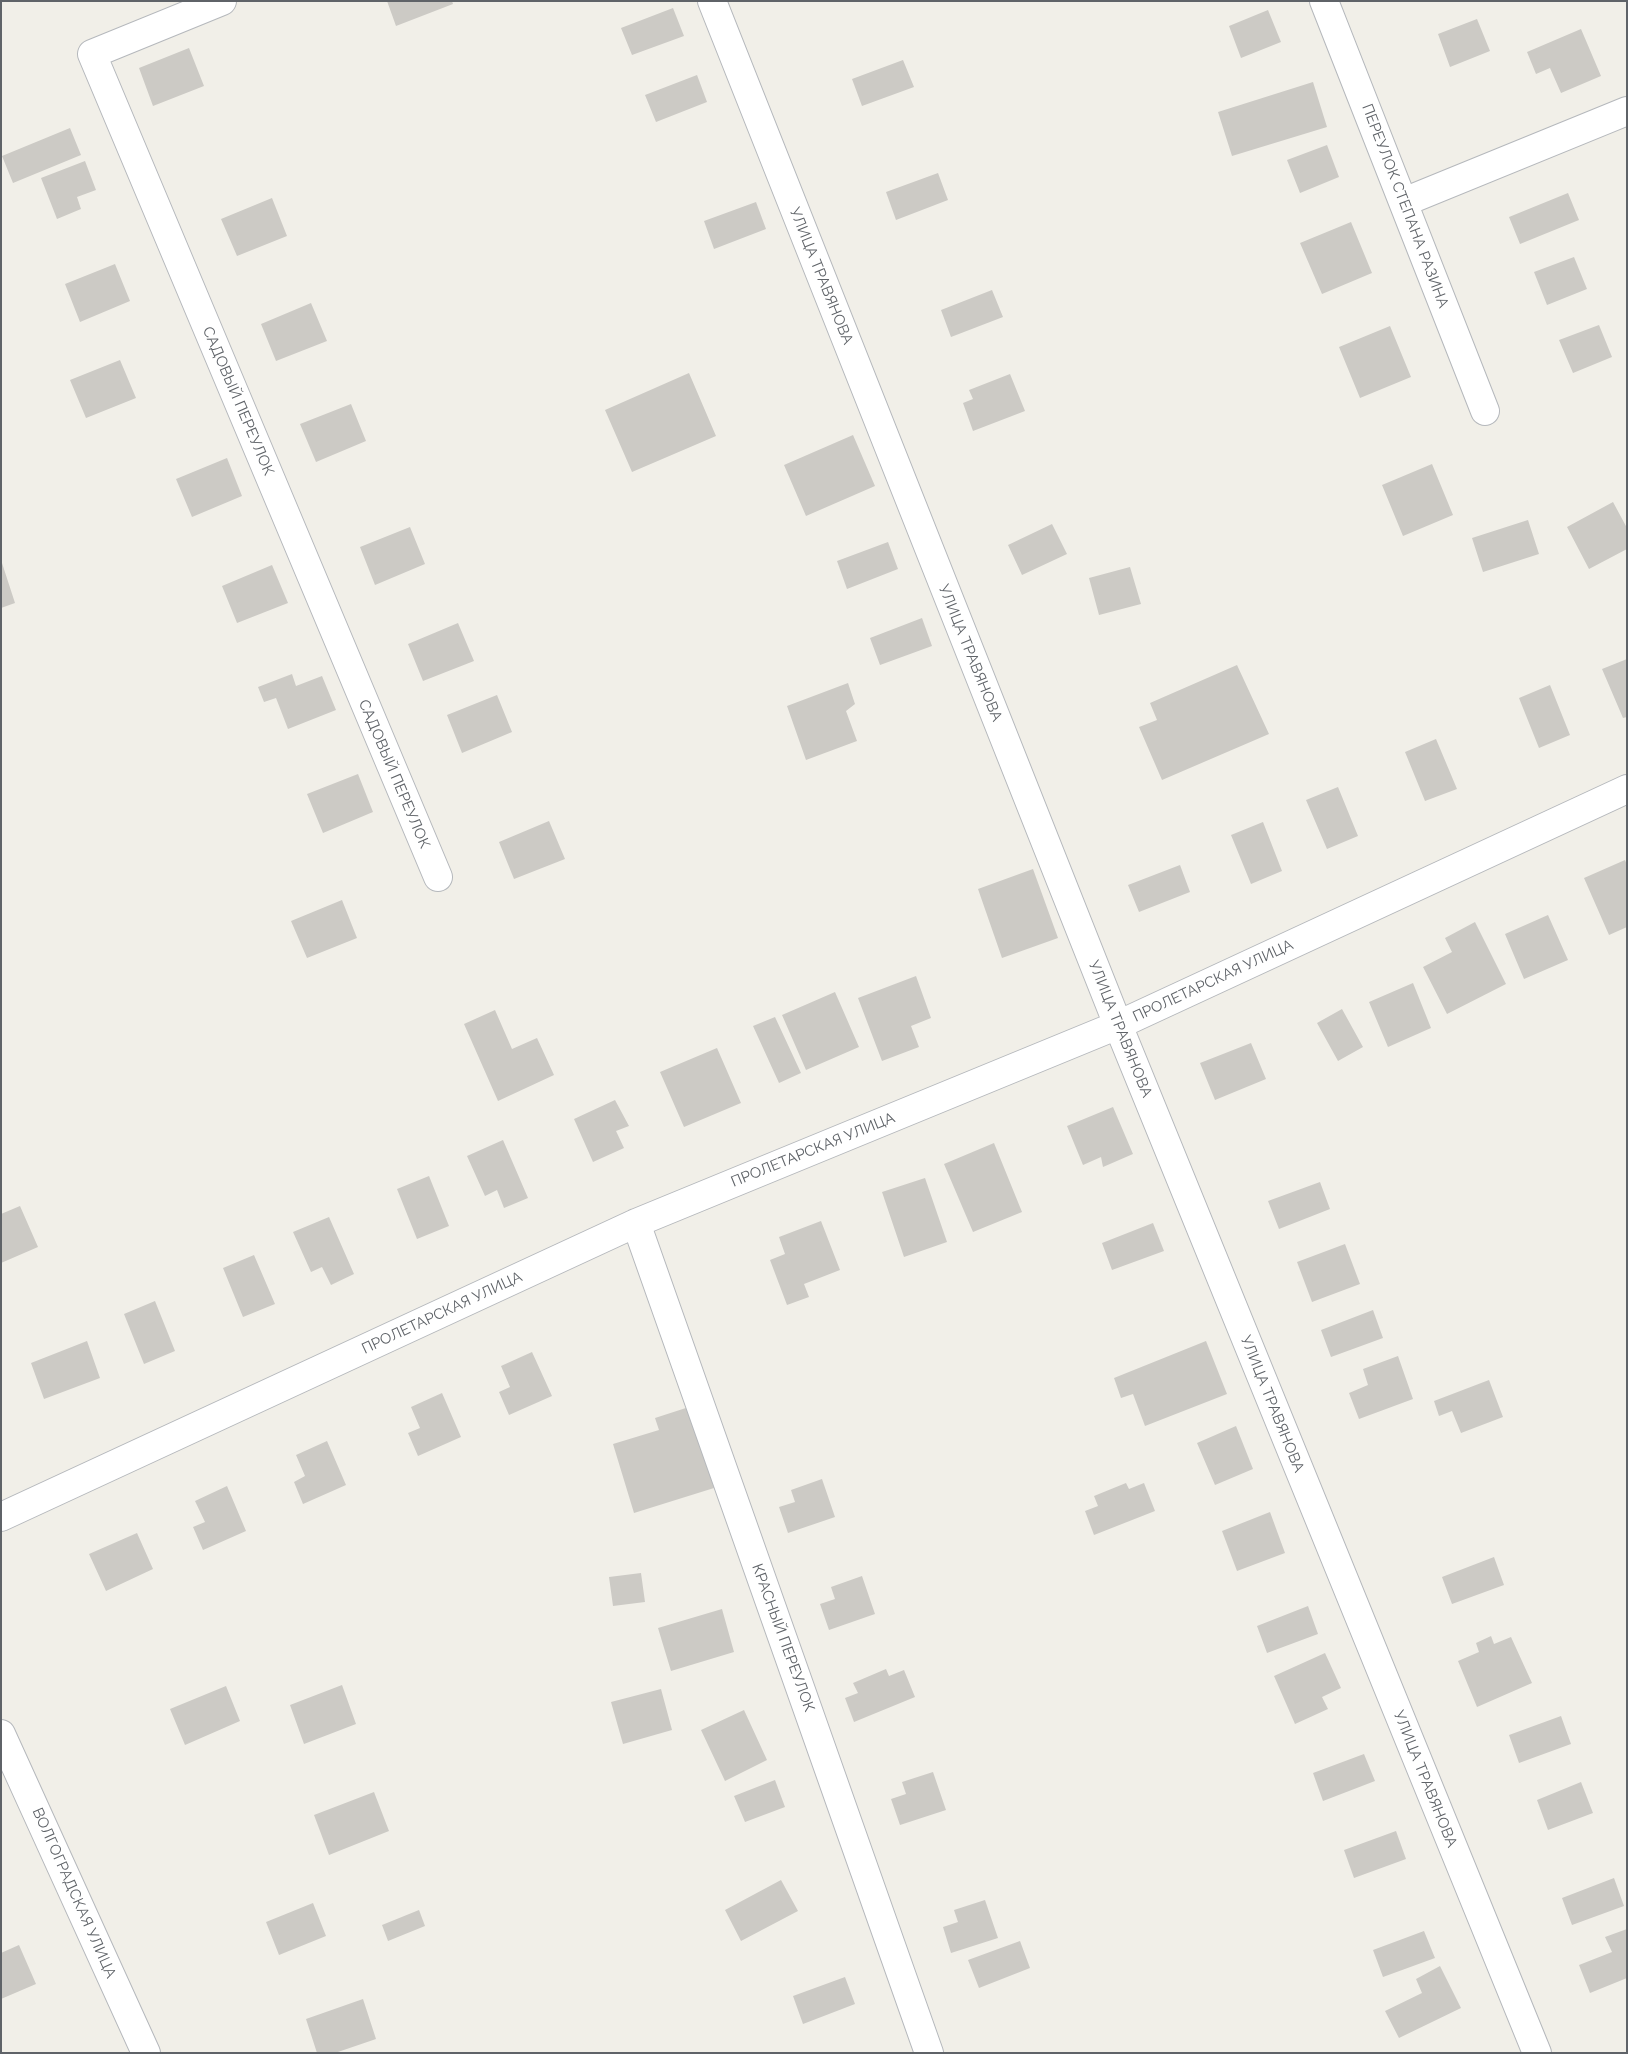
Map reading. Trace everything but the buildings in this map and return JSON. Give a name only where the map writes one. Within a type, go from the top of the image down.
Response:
[{"type":"street","name":"САДОВЫЙ ПЕРЕУЛОК","points":[[222,1],[92,54],[438,877]]},
{"type":"street","name":"УЛИЦА ТРАВЯНОВА","points":[[712,1],[1118,1025],[1537,2053]]},
{"type":"street","name":"ПЕРЕУЛОК СТЕПАНА РАЗИНА","points":[[1324,1],[1485,411]]},
{"type":"street","points":[[1404,202],[1627,111]]},
{"type":"street","name":"ПРОЛЕТАРСКАЯ УЛИЦА","points":[[1,1517],[636,1223],[1118,1025],[1627,789]]},
{"type":"street","name":"КРАСНЫЙ ПЕРЕУЛОК","points":[[636,1223],[930,2053]]},
{"type":"street","name":"ВОЛГОГРАДСКАЯ УЛИЦА","points":[[1,1734],[146,2053]]}]
